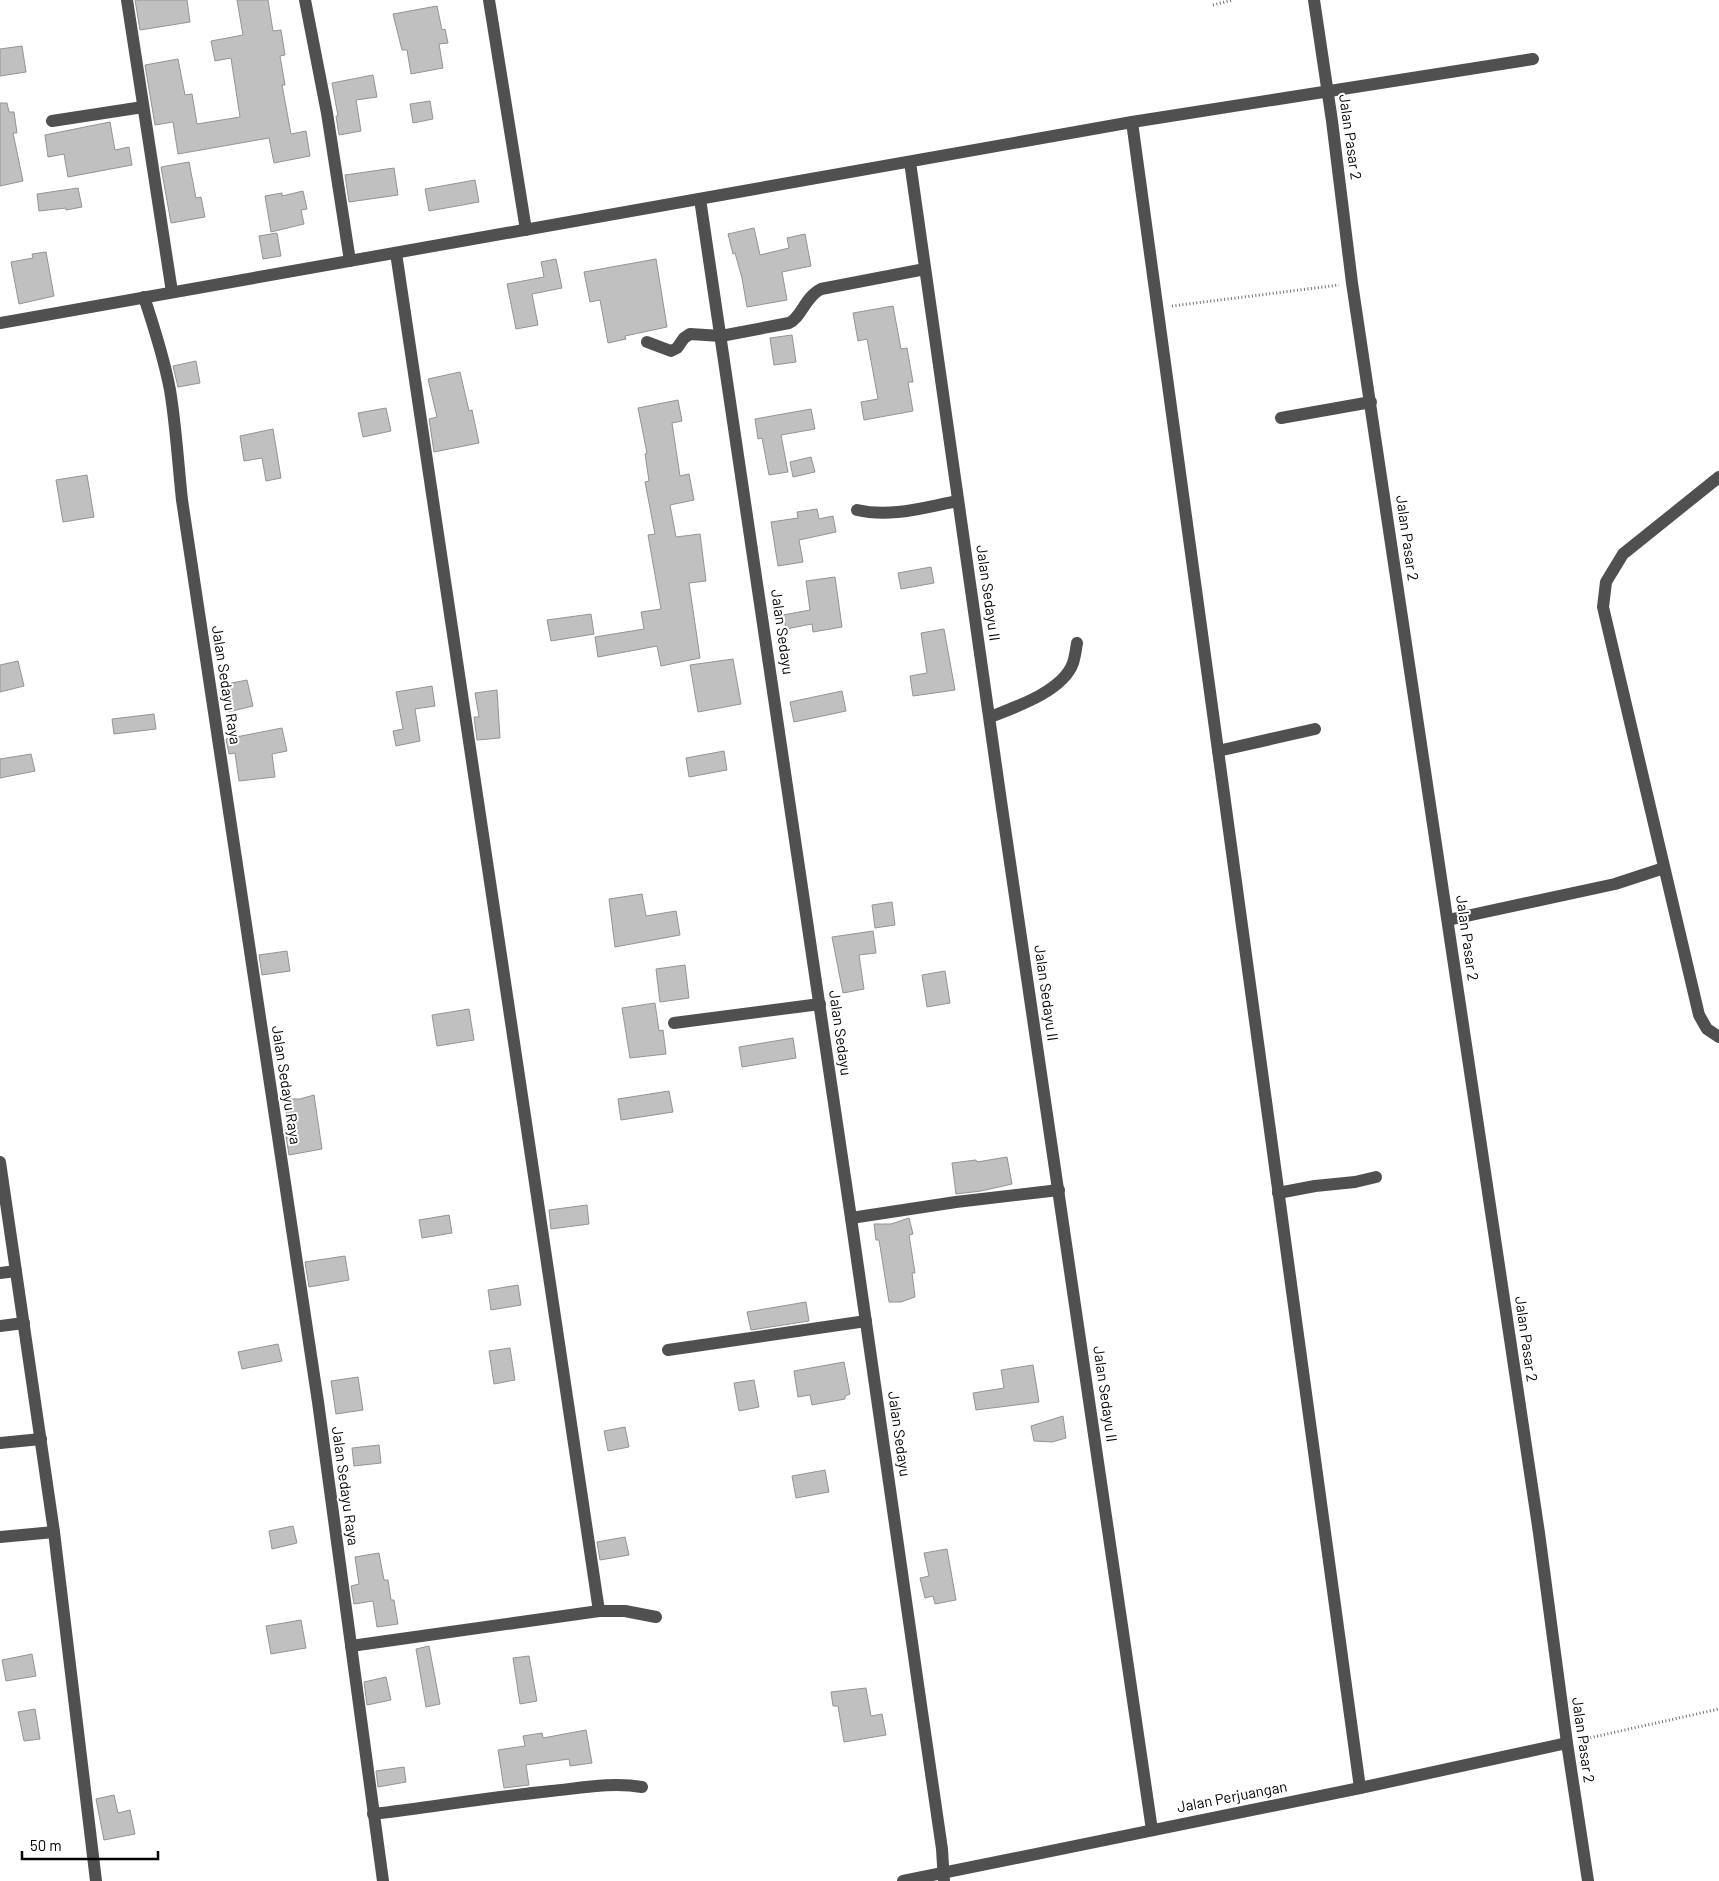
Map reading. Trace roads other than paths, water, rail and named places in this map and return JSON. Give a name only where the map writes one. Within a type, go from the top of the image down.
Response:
[{"type":"street","points":[[127,0],[172,292]]},
{"type":"street","points":[[304,0],[327,113],[350,261]]},
{"type":"street","points":[[490,0],[526,230]]},
{"type":"street","name":"Jalan Pasar 2","points":[[1314,0],[1332,121],[1352,284],[1448,920],[1588,1881]]},
{"type":"street","points":[[0,323],[1132,122],[1327,94],[1533,59]]},
{"type":"street","points":[[52,121],[143,107]]},
{"type":"street","points":[[1132,122],[1360,1788]]},
{"type":"street","name":"Jalan Sedayu II","points":[[910,162],[1001,801],[1152,1830]]},
{"type":"street","name":"Jalan Sedayu","points":[[700,199],[820,1004],[944,1877]]},
{"type":"street","points":[[396,252],[599,1611]]},
{"type":"street","points":[[647,342],[671,350],[677,348],[684,338],[690,334],[721,336],[792,322],[810,297],[821,289],[926,269]]},
{"type":"street","name":"Jalan Sedayu Raya","points":[[144,297],[170,388],[182,500],[318,1402],[383,1881]]},
{"type":"street","points":[[1281,418],[1371,402]]},
{"type":"street","points":[[1719,477],[1622,554],[1606,582],[1603,607],[1698,1014],[1707,1029],[1719,1037]]},
{"type":"street","points":[[858,510],[883,513],[958,501]]},
{"type":"street","points":[[990,717],[1046,692],[1073,664],[1077,643]]},
{"type":"street","points":[[1218,751],[1315,729]]},
{"type":"street","points":[[1448,920],[1615,884],[1664,868]]},
{"type":"street","points":[[674,1023],[820,1004]]},
{"type":"street","points":[[0,1162],[1,1182],[24,1323],[54,1532],[96,1881]]},
{"type":"street","points":[[1278,1194],[1315,1186],[1376,1178]]},
{"type":"street","points":[[851,1218],[956,1202],[1058,1190]]},
{"type":"street","points":[[0,1273],[16,1271]]},
{"type":"street","points":[[668,1350],[866,1321]]},
{"type":"street","points":[[0,1326],[24,1323]]},
{"type":"street","points":[[0,1443],[41,1438]]},
{"type":"street","points":[[0,1537],[54,1532]]},
{"type":"street","points":[[351,1646],[599,1611],[625,1611],[656,1617]]},
{"type":"street","name":"Jalan Perjuangan","points":[[903,1881],[944,1877],[1152,1830],[1360,1788],[1567,1743]]},
{"type":"street","points":[[373,1814],[497,1796],[606,1785],[627,1784],[642,1786]]}]
